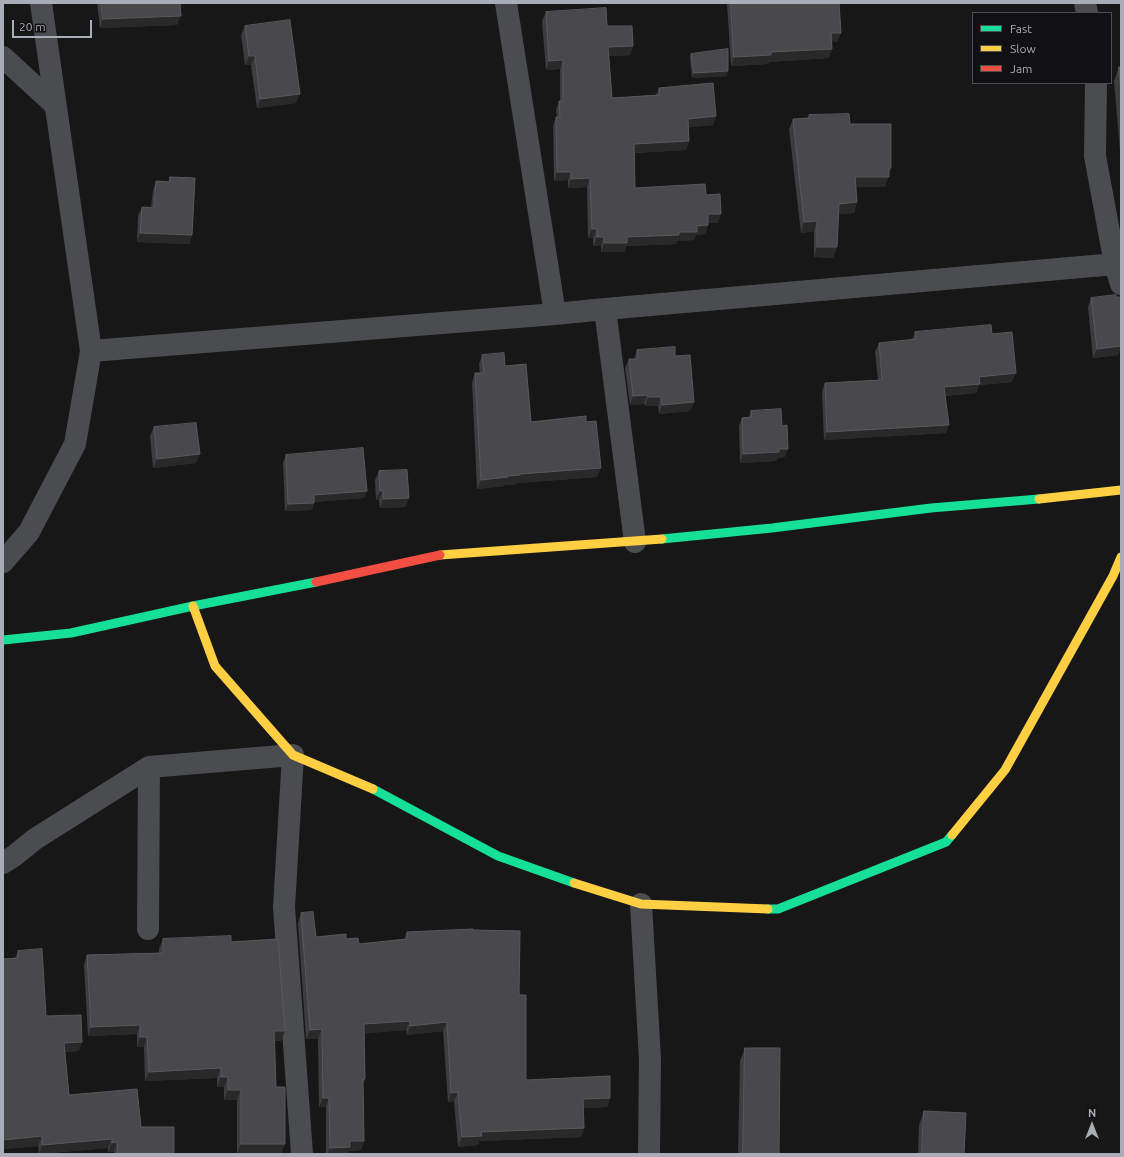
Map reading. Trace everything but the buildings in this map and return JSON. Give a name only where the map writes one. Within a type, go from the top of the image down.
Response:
[{"type":"street","points":[[3,562],[29,532],[75,444],[91,351],[41,3]]},
{"type":"street","points":[[510,4],[555,314]]},
{"type":"street","points":[[3,57],[56,105]]},
{"type":"street","points":[[91,351],[605,309],[1118,274],[1095,156],[1096,84]]},
{"type":"street","points":[[605,309],[635,542]]},
{"type":"street","points":[[3,640],[71,633],[193,606],[348,576],[442,555],[635,542],[772,528],[931,508],[997,503],[1121,490]]},
{"type":"street","points":[[193,606],[215,666],[293,755],[373,789],[498,856],[595,890],[641,904],[778,909],[946,842],[1005,770],[1113,576],[1121,557]]},
{"type":"street","points":[[3,863],[35,839],[149,767],[293,755]]},
{"type":"street","points":[[293,755],[284,908],[302,1154]]},
{"type":"street","points":[[148,929],[149,767]]},
{"type":"street","points":[[641,904],[650,1059],[648,1154]]},
{"type":"traffic: fast","points":[[662,539],[772,528],[931,508],[1039,499]]},
{"type":"traffic: fast","points":[[3,640],[71,633],[193,606],[316,582]]},
{"type":"traffic: fast","points":[[373,789],[498,856],[574,883]]},
{"type":"traffic: fast","points":[[768,909],[778,909],[946,842],[952,835]]},
{"type":"traffic: slow","points":[[1039,499],[1121,490]]},
{"type":"traffic: slow","points":[[440,555],[662,539]]},
{"type":"traffic: slow","points":[[952,835],[1005,770],[1113,576],[1121,557]]},
{"type":"traffic: slow","points":[[193,606],[215,666],[293,755],[373,789]]},
{"type":"traffic: slow","points":[[574,883],[641,904],[768,909]]},
{"type":"traffic: jam","points":[[316,582],[440,555]]}]
